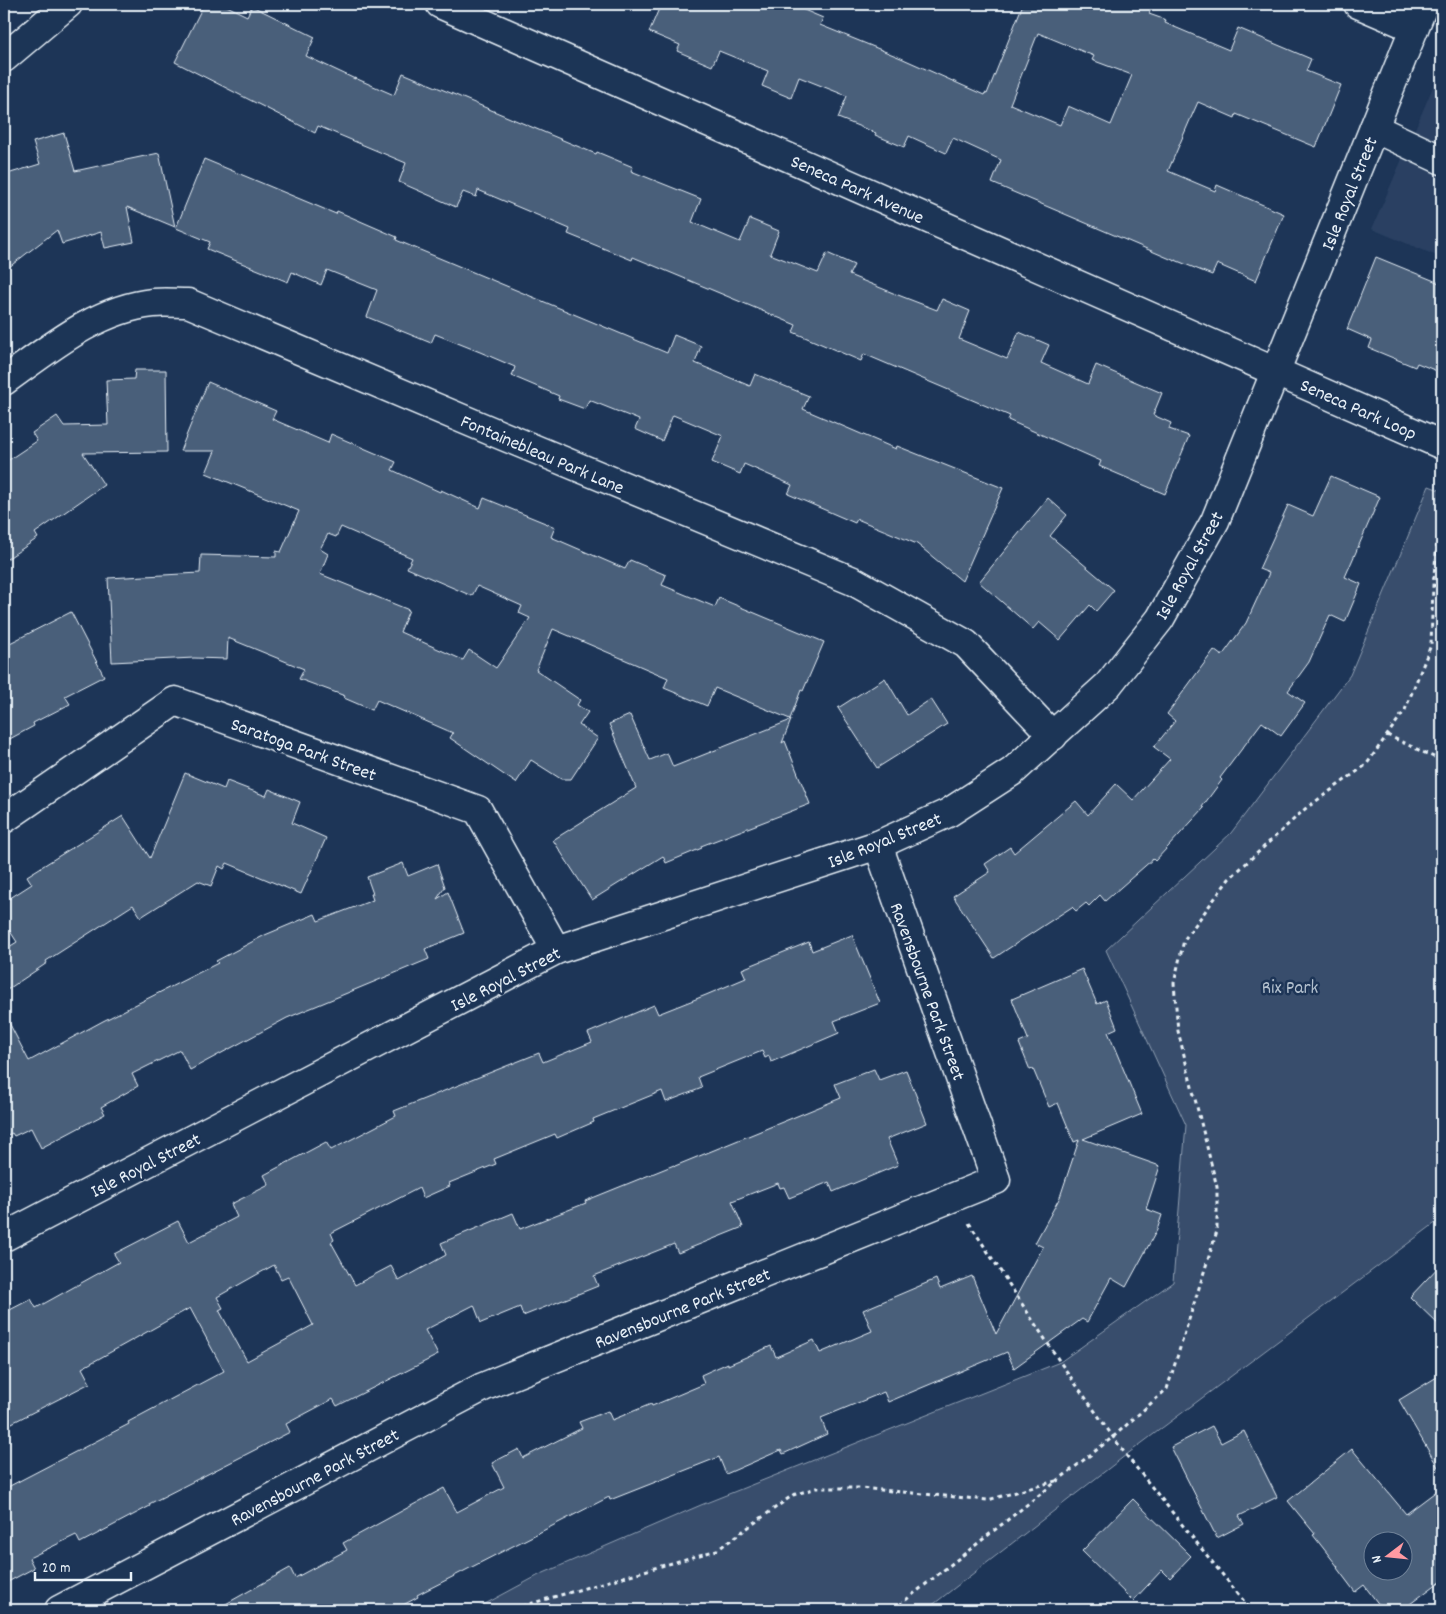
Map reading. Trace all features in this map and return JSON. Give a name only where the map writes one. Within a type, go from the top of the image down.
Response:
[{"type":"street","points":[[4,58],[68,4]]},
{"type":"street","name":"Seneca Park Avenue","points":[[440,4],[1275,372]]},
{"type":"street","points":[[1358,4],[1419,16]]},
{"type":"street","name":"Isle Royal Street","points":[[4,1238],[556,950],[878,846],[948,813],[1013,771],[1108,685],[1160,619],[1215,521],[1419,16]]},
{"type":"street","points":[[1374,128],[1442,160]]},
{"type":"street","name":"Fontainebleau Park Lane","points":[[4,381],[83,326],[114,312],[152,303],[188,303],[854,581],[966,644],[1053,736]]},
{"type":"street","name":"Seneca Park Loop","points":[[1275,372],[1442,445]]},
{"type":"street","name":"Saratoga Park Street","points":[[4,820],[174,701],[478,810],[556,950]]},
{"type":"street","name":"Ravensbourne Park Street","points":[[59,1610],[483,1387],[996,1180],[878,846]]},
{"type":"path","points":[[893,1610],[1062,1479],[1167,1389],[1217,1231],[1216,1188],[1178,1031],[1174,983],[1184,940],[1228,879],[1305,809],[1366,765],[1405,710],[1431,645],[1433,585],[1442,493]]},
{"type":"path","points":[[1433,585],[1442,587]]},
{"type":"path","points":[[1387,735],[1442,761]]},
{"type":"path","points":[[953,1198],[1060,1362],[1113,1437],[1251,1610]]},
{"type":"path","points":[[514,1610],[717,1550],[793,1495],[816,1488],[860,1488],[988,1500],[1062,1479]]},
{"type":"shaded area","points":[[1442,66],[1442,258],[1372,229]]},
{"type":"green space","name":"Rix Park","points":[[1429,486],[1442,491],[1442,1218],[1126,1455],[926,1610],[474,1610],[539,1575],[701,1505],[1060,1362],[1173,1282],[1186,1125],[1106,950],[1231,833],[1350,675]]},
{"type":"building","points":[[204,4],[223,4],[247,16],[252,6],[315,37],[306,56],[394,95],[403,73],[596,154],[597,152],[633,167],[631,171],[701,199],[692,222],[740,242],[750,219],[779,231],[770,254],[818,273],[827,253],[854,265],[849,275],[898,295],[937,310],[942,299],[970,311],[959,339],[1007,359],[1019,332],[1049,345],[1041,363],[1088,384],[1096,365],[1162,393],[1153,415],[1171,423],[1169,429],[1189,436],[1165,494],[1099,466],[1101,461],[1008,420],[1010,416],[864,354],[861,361],[793,332],[796,325],[633,257],[632,260],[568,234],[570,229],[478,190],[476,197],[463,192],[456,207],[399,182],[406,163],[318,126],[315,133],[175,62]]},
{"type":"building","points":[[661,4],[790,4],[823,18],[820,25],[984,95],[985,93],[987,94],[1023,4],[1153,4],[1149,14],[1166,20],[1165,23],[1229,50],[1238,28],[1311,59],[1306,71],[1341,85],[1316,147],[1236,114],[1235,118],[1198,102],[1190,120],[1168,171],[1215,191],[1217,185],[1284,214],[1256,281],[1217,264],[1212,275],[992,183],[1001,160],[953,138],[946,153],[909,136],[904,147],[875,135],[876,133],[838,118],[847,96],[799,77],[791,98],[762,86],[768,71],[719,51],[712,66],[677,51],[680,45],[649,32]],"holes":[[[1038,33],[1094,56],[1092,60],[1132,75],[1111,125],[1068,106],[1060,125],[1010,104]]]},
{"type":"building","points":[[64,133],[75,171],[159,153],[175,227],[127,207],[134,242],[105,248],[101,232],[62,244],[57,230],[4,271],[4,175],[40,164],[33,142]]},
{"type":"building","points":[[204,159],[336,214],[337,211],[397,237],[396,240],[667,353],[674,335],[701,346],[695,363],[750,386],[755,374],[809,396],[803,409],[896,449],[897,446],[1003,488],[962,581],[917,544],[857,519],[855,523],[788,494],[792,485],[744,464],[740,474],[712,462],[723,436],[673,415],[662,441],[635,429],[639,420],[589,400],[585,409],[558,399],[559,396],[512,376],[515,367],[480,352],[435,334],[431,343],[367,317],[377,290],[327,270],[321,285],[292,272],[288,282],[207,249],[210,242],[176,228]]},
{"type":"building","points":[[1376,257],[1442,284],[1442,373],[1417,363],[1415,367],[1369,348],[1372,340],[1347,329]]},
{"type":"building","points":[[135,370],[166,370],[167,452],[83,453],[104,485],[35,533],[38,538],[4,561],[4,463],[37,441],[32,433],[57,416],[64,426],[108,425],[106,380],[134,379]]},
{"type":"building","points":[[208,382],[276,411],[272,419],[328,443],[331,434],[396,462],[392,470],[440,492],[441,490],[480,508],[484,498],[555,527],[551,537],[625,569],[630,560],[666,575],[662,585],[715,607],[719,598],[824,642],[803,691],[801,690],[790,719],[715,688],[707,706],[664,688],[668,678],[553,629],[536,670],[580,700],[577,705],[588,712],[579,725],[598,738],[571,779],[561,779],[531,760],[516,783],[450,738],[453,733],[377,700],[372,710],[344,698],[345,696],[299,679],[304,669],[228,638],[227,659],[194,658],[112,662],[108,578],[200,573],[201,555],[276,557],[276,551],[281,552],[299,511],[206,473],[215,451],[180,451]],"holes":[[[341,527],[412,558],[407,568],[472,596],[477,586],[522,606],[519,613],[530,618],[496,668],[469,650],[463,660],[400,632],[409,610],[320,574],[328,554],[320,549],[328,534],[336,537]]]},
{"type":"building","points":[[1331,476],[1380,497],[1345,577],[1361,584],[1345,622],[1330,615],[1309,662],[1288,691],[1305,703],[1281,736],[1262,722],[1220,778],[1222,780],[1202,807],[1204,808],[1155,861],[1153,859],[1105,901],[1100,895],[1089,906],[1086,903],[1076,911],[1072,907],[994,958],[953,896],[990,872],[985,864],[1010,847],[1014,853],[1076,801],[1088,815],[1116,784],[1133,800],[1170,759],[1154,747],[1175,721],[1167,714],[1214,650],[1222,656],[1246,623],[1269,573],[1259,569],[1288,505],[1313,516]]},
{"type":"building","points":[[1048,498],[1067,515],[1050,536],[1114,590],[1096,611],[1090,605],[1060,640],[1039,622],[1033,629],[979,582]]},
{"type":"building","points":[[71,612],[104,676],[65,696],[70,704],[33,723],[34,726],[4,742],[4,646]]},
{"type":"building","points":[[885,678],[907,715],[931,699],[947,724],[877,768],[838,708]]},
{"type":"building","points":[[630,715],[650,760],[667,753],[673,767],[791,720],[782,743],[785,741],[810,804],[701,846],[702,848],[666,863],[663,856],[592,900],[553,840],[636,788],[609,724]]},
{"type":"building","points":[[185,773],[224,789],[227,781],[266,796],[269,789],[300,802],[292,823],[326,838],[301,894],[227,863],[224,869],[219,866],[211,886],[198,881],[141,917],[133,905],[46,961],[47,963],[4,992],[4,950],[17,942],[4,922],[4,902],[32,884],[27,876],[123,816],[150,858]]},
{"type":"building","points":[[403,863],[408,876],[437,864],[445,887],[437,899],[448,892],[464,933],[425,949],[429,959],[287,1018],[190,1070],[180,1050],[132,1074],[138,1086],[101,1107],[105,1114],[41,1148],[31,1128],[14,1136],[12,1133],[4,1137],[4,1013],[29,1061],[218,963],[216,961],[265,935],[315,914],[318,921],[373,900],[371,894],[373,894],[367,877]]},
{"type":"building","points":[[852,935],[880,1003],[834,1021],[839,1033],[771,1062],[769,1056],[765,1058],[762,1051],[698,1077],[702,1088],[666,1102],[662,1091],[593,1119],[594,1122],[557,1138],[555,1134],[494,1159],[496,1164],[449,1183],[450,1186],[423,1198],[419,1188],[331,1233],[334,1240],[331,1242],[355,1285],[391,1266],[399,1281],[446,1255],[441,1243],[513,1213],[520,1229],[586,1203],[585,1201],[841,1098],[835,1084],[874,1069],[879,1080],[906,1070],[927,1123],[887,1139],[898,1165],[833,1192],[829,1182],[789,1198],[784,1187],[780,1188],[778,1183],[732,1201],[743,1227],[678,1253],[674,1244],[594,1276],[598,1286],[523,1316],[520,1307],[481,1323],[474,1305],[425,1330],[438,1355],[337,1406],[333,1399],[286,1424],[290,1432],[149,1504],[150,1506],[80,1543],[76,1535],[29,1558],[34,1568],[4,1584],[4,1489],[129,1424],[128,1422],[224,1371],[190,1308],[82,1368],[90,1383],[4,1427],[4,1313],[31,1299],[36,1308],[119,1262],[114,1254],[178,1221],[189,1242],[237,1217],[231,1204],[269,1185],[264,1175],[326,1142],[331,1150],[396,1116],[394,1111],[539,1053],[543,1062],[592,1042],[588,1033],[654,1005],[658,1014],[706,995],[746,978],[742,969],[809,942],[812,951]],"holes":[[[274,1265],[281,1279],[288,1276],[313,1325],[247,1361],[219,1310],[223,1308],[217,1297]]]},
{"type":"building","points":[[1082,969],[1097,1004],[1106,1000],[1117,1028],[1108,1032],[1142,1114],[1083,1139],[1160,1166],[1146,1209],[1162,1215],[1157,1230],[1126,1287],[1111,1278],[1087,1322],[1082,1319],[1014,1368],[1007,1352],[888,1402],[884,1392],[821,1418],[827,1434],[783,1454],[781,1450],[726,1474],[719,1457],[610,1500],[609,1497],[417,1595],[418,1597],[394,1610],[215,1610],[290,1568],[295,1578],[347,1550],[343,1543],[444,1488],[457,1512],[504,1487],[492,1463],[519,1449],[523,1458],[582,1428],[579,1422],[608,1411],[612,1420],[651,1404],[652,1406],[704,1384],[701,1375],[771,1346],[776,1357],[814,1340],[820,1353],[872,1331],[863,1310],[936,1279],[940,1289],[972,1276],[996,1334],[1043,1247],[1035,1243],[1060,1197],[1079,1140],[1074,1142],[1058,1103],[1049,1107],[1033,1069],[1030,1070],[1019,1043],[1028,1039],[1012,999]]},
{"type":"building","points":[[1442,1263],[1442,1328],[1410,1297]]},
{"type":"building","points":[[1442,1374],[1442,1474],[1399,1400]]},
{"type":"building","points":[[1212,1426],[1221,1443],[1244,1431],[1277,1497],[1239,1516],[1244,1524],[1217,1538],[1171,1447]]},
{"type":"building","points":[[1352,1449],[1406,1514],[1442,1487],[1442,1580],[1402,1610],[1383,1610],[1364,1585],[1355,1592],[1313,1535],[1315,1534],[1288,1501]]},
{"type":"building","points":[[1133,1499],[1191,1556],[1170,1578],[1162,1570],[1133,1601],[1082,1551]]}]
